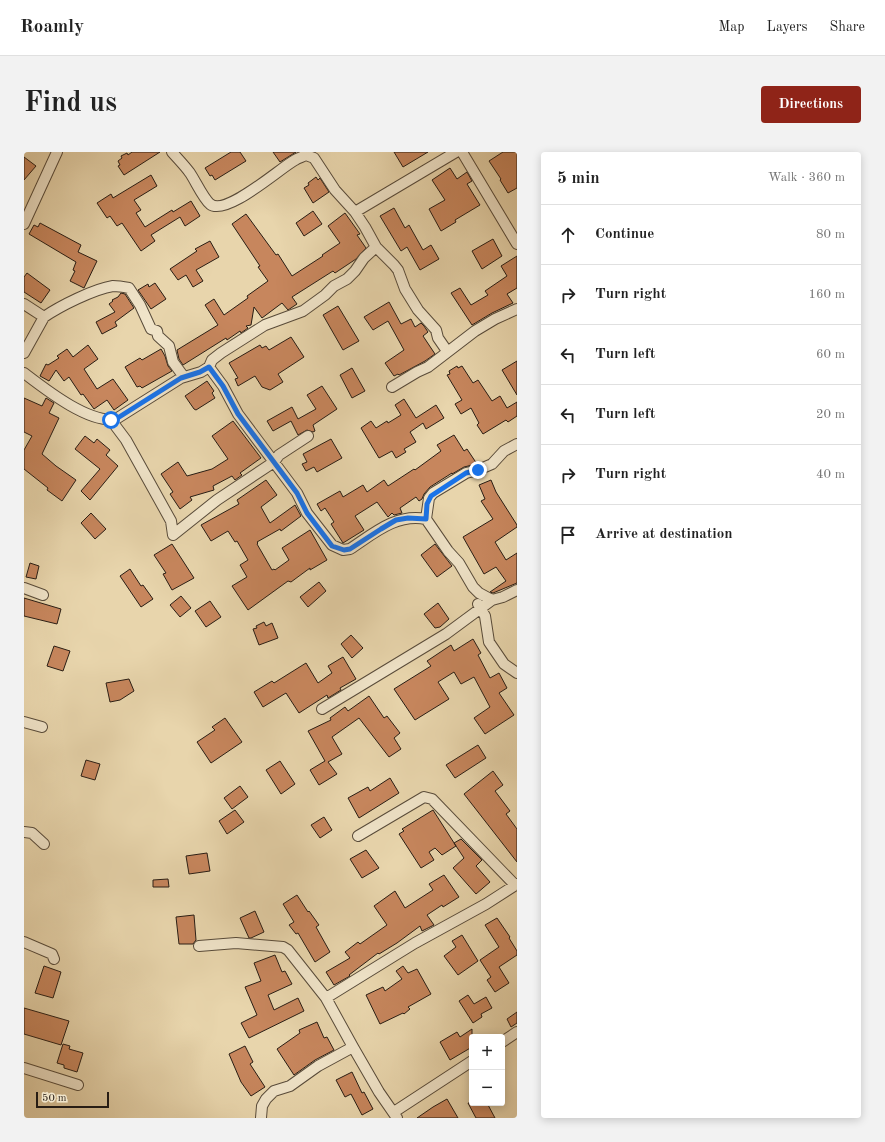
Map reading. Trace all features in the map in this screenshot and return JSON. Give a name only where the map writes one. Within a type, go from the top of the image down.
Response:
[{"type":"street","points":[[24,224],[57,152]]},
{"type":"street","points":[[172,152],[189,172],[208,202],[215,206],[221,206],[233,202],[295,160],[306,156],[314,158],[335,190],[355,212],[365,226],[376,247],[398,270],[405,289],[418,310],[436,330],[438,338],[447,351]]},
{"type":"street","points":[[355,212],[456,152]]},
{"type":"street","points":[[462,152],[517,244]]},
{"type":"street","points":[[24,373],[44,389],[86,414],[101,419],[116,419],[184,377],[200,372],[209,367],[212,360],[221,353],[265,325],[303,312],[334,286],[347,279],[364,258],[376,247]]},
{"type":"street","points":[[24,353],[44,317],[58,307],[99,290],[114,286],[129,288],[140,305],[151,329],[157,331],[158,336],[169,346],[173,362],[184,377]]},
{"type":"street","points":[[24,304],[44,317]]},
{"type":"street","points":[[392,387],[428,367],[475,331],[495,319],[517,309]]},
{"type":"street","points":[[209,367],[223,386],[238,414],[297,493],[307,513],[332,546],[344,550],[350,549],[396,520],[408,518],[426,519]]},
{"type":"street","points":[[111,420],[126,440],[171,521],[173,535],[217,500],[274,462],[279,454],[308,436]]},
{"type":"street","points":[[492,600],[479,593],[473,587],[459,563],[448,551],[426,519],[429,498],[434,493],[466,473],[492,464],[504,451],[517,444]]},
{"type":"street","points":[[24,588],[42,595]]},
{"type":"street","points":[[322,709],[446,634],[492,600],[517,590]]},
{"type":"street","points":[[478,604],[485,616],[489,642],[504,664],[517,673]]},
{"type":"street","points":[[24,722],[42,727]]},
{"type":"street","points":[[326,998],[415,943],[486,904],[516,885],[432,799],[428,797],[424,797],[358,836]]},
{"type":"street","points":[[24,832],[32,833],[44,844]]},
{"type":"street","points":[[24,942],[52,954],[54,959]]},
{"type":"street","points":[[199,946],[236,943],[285,948],[290,952],[326,998],[379,1092],[396,1115],[469,1063]]},
{"type":"street","points":[[505,1040],[517,1032]]},
{"type":"street","points":[[261,1118],[262,1106],[266,1099],[274,1091],[290,1086],[318,1066],[353,1047]]},
{"type":"street","points":[[24,1068],[78,1084]]},
{"type":"building","points":[[132,152],[160,152],[124,175],[118,166],[120,165],[118,161],[122,158],[121,156],[127,153],[128,155]]},
{"type":"building","points":[[231,152],[240,152],[246,161],[215,180],[212,175],[210,176],[205,168]]},
{"type":"building","points":[[273,152],[296,152],[280,162]]},
{"type":"building","points":[[394,152],[428,152],[403,167]]},
{"type":"building","points":[[503,152],[517,152],[517,188],[508,193],[489,161]]},
{"type":"building","points":[[24,157],[36,166],[24,180]]},
{"type":"building","points":[[450,168],[457,179],[467,172],[472,181],[467,184],[480,205],[455,220],[456,222],[441,231],[429,209],[445,200],[432,180]]},
{"type":"building","points":[[151,175],[157,186],[134,200],[141,210],[136,213],[145,227],[172,210],[173,212],[191,201],[200,216],[185,226],[180,217],[151,235],[155,241],[141,251],[122,223],[117,226],[110,216],[107,218],[97,203],[111,194],[113,198]]},
{"type":"building","points":[[316,177],[318,180],[320,178],[329,192],[313,203],[304,188]]},
{"type":"building","points":[[394,208],[405,228],[409,225],[423,250],[431,245],[439,259],[420,270],[407,247],[401,251],[380,216]]},
{"type":"building","points":[[313,211],[322,224],[304,236],[296,223]]},
{"type":"building","points":[[345,213],[360,234],[357,235],[366,248],[356,259],[335,273],[333,271],[292,297],[297,304],[288,310],[282,303],[262,318],[254,307],[251,325],[246,326],[248,328],[241,333],[240,331],[227,340],[226,338],[183,365],[179,359],[177,350],[218,325],[205,305],[214,299],[224,315],[248,298],[247,296],[268,281],[258,267],[260,266],[232,224],[246,214],[276,255],[278,254],[292,276],[340,243],[328,226]]},
{"type":"building","points":[[40,223],[81,245],[78,252],[97,261],[84,288],[70,281],[75,271],[73,270],[76,262],[29,234],[34,225],[38,227]]},
{"type":"building","points":[[493,239],[502,256],[482,269],[472,251]]},
{"type":"building","points":[[210,241],[219,257],[196,270],[203,281],[193,287],[186,275],[178,280],[170,269],[197,251],[195,249]]},
{"type":"building","points":[[517,256],[517,288],[507,294],[513,303],[472,325],[451,293],[460,288],[471,305],[488,295],[485,291],[507,276],[501,266]]},
{"type":"building","points":[[27,273],[50,290],[41,303],[24,292],[24,277]]},
{"type":"building","points":[[155,283],[166,299],[151,309],[138,290],[148,284],[149,287]]},
{"type":"building","points":[[121,293],[125,294],[134,308],[115,322],[117,326],[102,334],[96,322],[115,312],[109,304]]},
{"type":"building","points":[[389,302],[401,324],[411,319],[415,327],[421,323],[424,326],[428,332],[423,336],[435,354],[399,375],[394,376],[385,363],[404,350],[388,321],[373,330],[364,317]]},
{"type":"building","points":[[338,306],[359,341],[343,350],[323,315]]},
{"type":"building","points":[[291,337],[304,357],[278,374],[283,382],[270,390],[262,387],[255,376],[238,386],[235,379],[238,378],[229,363],[260,345],[262,348],[266,346],[269,350]]},
{"type":"building","points":[[88,345],[98,359],[84,369],[97,389],[113,379],[128,400],[114,410],[107,400],[94,409],[83,394],[81,395],[69,377],[64,381],[56,370],[49,381],[40,376],[46,364],[48,365],[59,358],[57,356],[67,349],[73,357]]},
{"type":"building","points":[[161,349],[168,366],[172,371],[142,388],[140,386],[137,387],[125,367],[140,358],[142,360]]},
{"type":"building","points":[[517,361],[517,395],[502,370]]},
{"type":"building","points":[[457,366],[458,368],[462,366],[473,383],[478,380],[492,401],[500,396],[507,408],[517,402],[517,416],[508,422],[506,420],[483,434],[477,425],[479,423],[471,408],[461,414],[455,404],[462,400],[447,375],[450,374],[449,371]]},
{"type":"building","points":[[352,368],[365,391],[352,398],[340,375]]},
{"type":"building","points":[[207,381],[214,391],[212,393],[215,398],[196,410],[185,396]]},
{"type":"building","points":[[322,386],[337,409],[313,425],[315,431],[313,432],[307,430],[298,435],[291,421],[273,431],[267,421],[292,407],[298,419],[316,409],[307,395]]},
{"type":"building","points":[[24,398],[42,406],[46,398],[54,403],[49,413],[59,418],[42,454],[76,480],[62,501],[47,490],[48,488],[24,469],[24,450],[32,436],[24,432]]},
{"type":"building","points":[[404,399],[416,418],[436,405],[444,418],[426,429],[423,423],[410,432],[416,442],[404,449],[406,452],[396,458],[392,451],[379,458],[361,428],[371,421],[376,428],[401,415],[395,405]]},
{"type":"building","points":[[233,421],[261,458],[240,473],[242,475],[235,480],[232,476],[213,486],[214,490],[190,497],[192,500],[180,509],[170,494],[173,492],[161,474],[178,462],[187,476],[212,469],[228,459],[212,436]]},
{"type":"building","points":[[454,435],[464,451],[467,449],[477,464],[464,467],[430,487],[422,499],[419,501],[416,497],[400,508],[402,513],[394,515],[392,513],[388,517],[377,502],[355,516],[364,530],[343,543],[331,524],[334,522],[325,508],[321,511],[317,504],[340,491],[343,497],[363,485],[367,492],[384,480],[388,486],[414,469],[415,470],[441,451],[437,445]]},
{"type":"building","points":[[85,436],[94,443],[97,439],[110,450],[106,455],[118,466],[90,500],[81,491],[100,469],[75,449]]},
{"type":"building","points":[[331,439],[342,458],[317,472],[314,467],[306,471],[302,464],[307,462],[303,454]]},
{"type":"building","points":[[266,480],[277,495],[261,507],[270,523],[295,505],[301,516],[281,531],[280,529],[257,542],[272,570],[275,570],[289,560],[282,548],[310,530],[327,560],[310,570],[310,568],[291,582],[288,581],[248,610],[232,586],[247,577],[240,565],[248,560],[237,541],[235,542],[228,531],[211,541],[201,525],[239,504],[237,500]]},
{"type":"building","points":[[491,480],[496,492],[517,525],[517,527],[495,542],[506,560],[517,553],[517,583],[493,593],[490,592],[506,581],[496,567],[484,574],[463,537],[493,519],[481,501],[485,499],[479,485]]},
{"type":"building","points":[[91,513],[106,529],[95,539],[81,523]]},
{"type":"building","points":[[172,544],[194,578],[172,590],[163,574],[166,573],[154,555]]},
{"type":"building","points":[[435,544],[452,566],[437,577],[421,555]]},
{"type":"building","points":[[30,563],[39,566],[36,579],[26,577]]},
{"type":"building","points":[[130,569],[141,586],[143,585],[153,599],[141,607],[120,576]]},
{"type":"building","points":[[319,582],[326,591],[308,607],[300,597]]},
{"type":"building","points":[[181,596],[191,608],[180,617],[170,605]]},
{"type":"building","points":[[24,598],[61,609],[57,624],[24,616]]},
{"type":"building","points":[[210,601],[221,617],[206,627],[195,611]]},
{"type":"building","points":[[438,603],[449,619],[440,627],[435,628],[424,614]]},
{"type":"building","points":[[264,622],[266,626],[272,623],[278,638],[259,645],[253,629],[257,628],[256,626]]},
{"type":"building","points":[[351,635],[363,648],[352,658],[341,644]]},
{"type":"building","points":[[473,639],[481,653],[478,655],[490,678],[499,673],[507,688],[499,693],[514,715],[485,734],[474,718],[490,707],[474,677],[461,684],[454,672],[438,682],[449,699],[415,720],[394,689],[431,666],[427,661],[451,645],[454,651]]},
{"type":"building","points":[[54,646],[70,651],[63,671],[47,666]]},
{"type":"building","points":[[343,657],[356,679],[340,688],[341,690],[328,698],[327,695],[299,713],[286,693],[263,707],[254,692],[272,681],[274,683],[306,663],[318,683],[332,673],[328,666]]},
{"type":"building","points":[[129,679],[134,691],[120,700],[110,702],[106,683]]},
{"type":"building","points":[[369,696],[384,718],[387,716],[400,733],[394,738],[401,749],[389,757],[359,718],[332,737],[342,754],[328,762],[337,774],[319,785],[310,770],[325,761],[308,731],[331,720],[330,718],[345,707],[348,711]]},
{"type":"building","points":[[225,718],[242,742],[211,763],[197,742],[215,730],[212,727]]},
{"type":"building","points":[[478,745],[486,758],[455,778],[446,765]]},
{"type":"building","points":[[86,760],[100,764],[95,780],[81,776]]},
{"type":"building","points":[[280,761],[295,784],[281,794],[266,770]]},
{"type":"building","points":[[493,771],[503,785],[495,791],[510,811],[506,814],[517,829],[517,862],[464,794]]},
{"type":"building","points":[[390,778],[399,793],[359,818],[348,798],[368,787],[370,791]]},
{"type":"building","points":[[240,786],[248,797],[232,809],[224,798]]},
{"type":"building","points":[[235,810],[244,822],[227,834],[219,821]]},
{"type":"building","points":[[433,810],[456,846],[442,855],[435,848],[429,852],[434,860],[421,868],[399,834],[404,831],[402,829]]},
{"type":"building","points":[[324,817],[332,830],[320,838],[311,825]]},
{"type":"building","points":[[461,839],[482,860],[476,866],[490,882],[476,894],[453,868],[464,858],[454,843]]},
{"type":"building","points":[[366,850],[379,868],[362,878],[350,859]]},
{"type":"building","points":[[207,853],[210,871],[189,874],[186,856]]},
{"type":"building","points":[[444,875],[459,897],[443,907],[442,905],[427,915],[434,925],[422,931],[420,926],[397,943],[379,954],[378,953],[349,975],[350,976],[334,985],[326,972],[350,958],[345,952],[358,942],[360,944],[387,925],[374,906],[395,891],[405,908],[433,890],[429,884]]},
{"type":"building","points":[[168,879],[169,887],[153,887],[153,880]]},
{"type":"building","points":[[297,895],[319,925],[316,927],[330,952],[315,962],[298,933],[296,934],[289,925],[294,922],[283,904]]},
{"type":"building","points":[[255,911],[264,932],[249,938],[240,918]]},
{"type":"building","points":[[194,915],[196,940],[193,944],[179,944],[176,917]]},
{"type":"building","points":[[497,918],[510,937],[509,938],[517,951],[517,955],[499,967],[509,983],[495,992],[487,980],[491,977],[480,960],[499,947],[485,925]]},
{"type":"building","points":[[462,935],[478,961],[458,975],[444,956],[456,947],[452,941]]},
{"type":"building","points":[[275,955],[282,972],[285,971],[292,984],[268,995],[274,1010],[298,998],[304,1011],[249,1038],[241,1023],[257,1015],[245,987],[261,981],[254,963]]},
{"type":"building","points":[[44,966],[61,972],[53,998],[35,993]]},
{"type":"building","points":[[403,966],[408,973],[417,969],[431,994],[408,1007],[410,1009],[404,1014],[403,1013],[380,1024],[366,995],[383,987],[385,991],[402,979],[396,971]]},
{"type":"building","points":[[468,995],[474,1004],[486,997],[492,1008],[481,1014],[482,1017],[473,1023],[459,1001]]},
{"type":"building","points":[[24,1008],[69,1021],[61,1045],[24,1034]]},
{"type":"building","points":[[517,1012],[517,1023],[511,1027],[507,1019]]},
{"type":"building","points":[[317,1022],[324,1038],[327,1037],[334,1050],[315,1060],[294,1075],[277,1049],[300,1033],[299,1030]]},
{"type":"building","points":[[472,1029],[472,1034],[469,1034],[469,1049],[450,1060],[440,1042],[457,1032],[460,1037]]},
{"type":"building","points":[[63,1044],[70,1046],[69,1049],[83,1053],[77,1072],[64,1068],[64,1065],[57,1063]]},
{"type":"building","points":[[245,1046],[253,1062],[250,1064],[265,1087],[251,1096],[241,1082],[229,1054]]},
{"type":"building","points":[[352,1072],[362,1093],[364,1092],[373,1109],[362,1115],[351,1094],[345,1097],[336,1080]]},
{"type":"building","points":[[447,1099],[458,1118],[417,1118],[433,1107]]},
{"type":"building","points":[[470,1106],[489,1106],[495,1118],[476,1118]]},
{"type":"route","points":[[111,420],[116,419],[181,378],[200,372],[209,367],[223,386],[238,414],[297,493],[307,513],[332,546],[344,550],[350,549],[396,520],[408,518],[426,519],[427,504],[431,496],[466,473],[478,470]]}]
